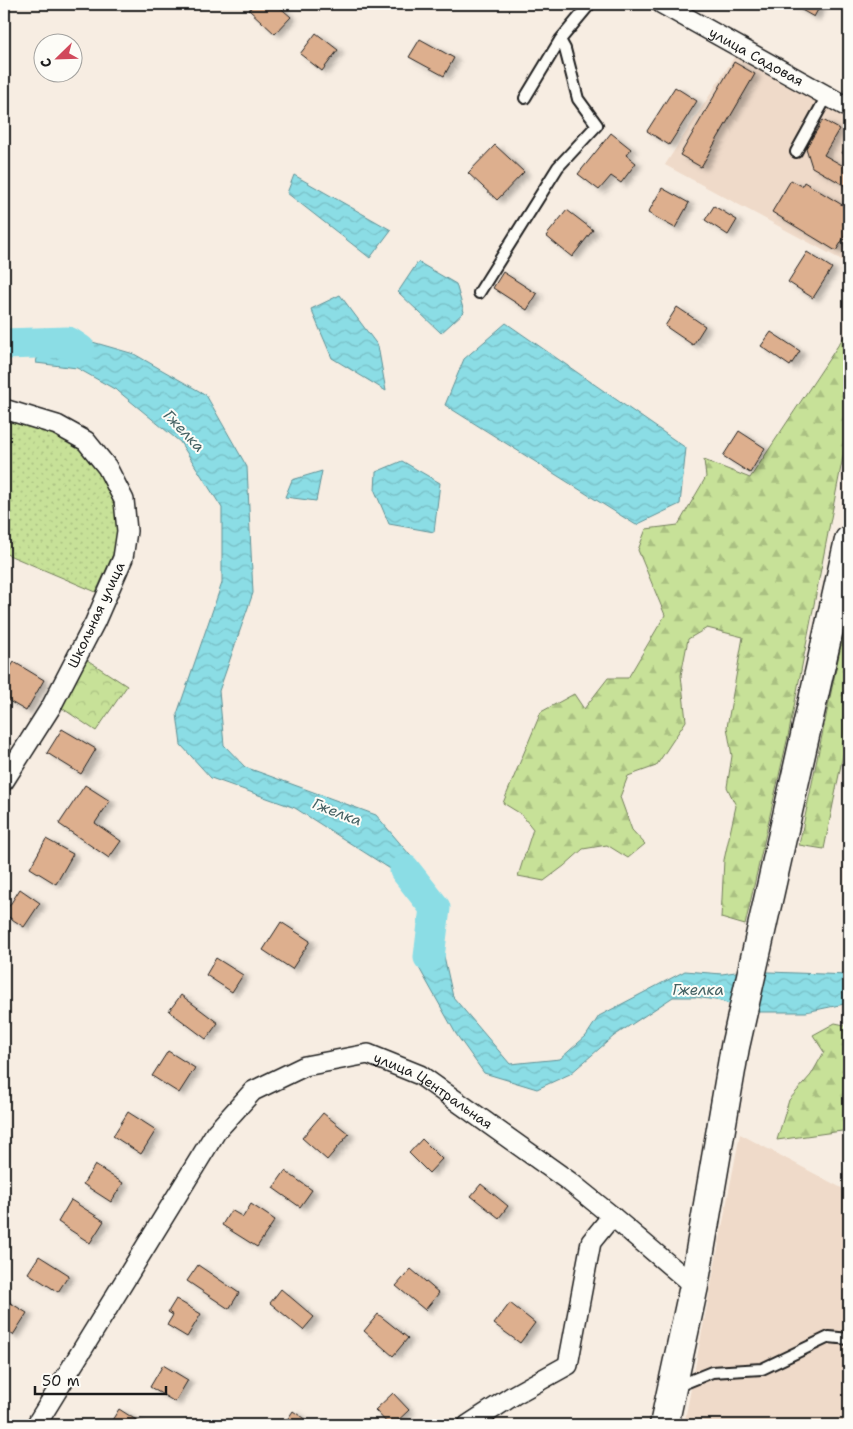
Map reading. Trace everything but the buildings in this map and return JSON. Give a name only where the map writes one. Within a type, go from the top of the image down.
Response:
[{"type":"main road","points":[[664,1425],[694,1286],[735,1047],[849,540]]},
{"type":"street","name":"улица Садовая","points":[[662,4],[849,108]]},
{"type":"street","name":"Школьная улица","points":[[4,410],[57,425],[86,441],[107,467],[124,500],[127,531],[123,558],[95,622],[51,707],[4,781]]},
{"type":"street","name":"улица Центральная","points":[[36,1425],[216,1132],[253,1091],[305,1066],[368,1054],[420,1074],[570,1182],[694,1286]]},
{"type":"street","points":[[468,1425],[514,1395],[568,1365],[592,1242],[612,1216]]},
{"type":"lane","points":[[524,98],[560,40],[590,4]]},
{"type":"lane","points":[[478,293],[558,167],[597,125],[578,98],[565,49],[560,40]]},
{"type":"lane","points":[[796,152],[827,96]]},
{"type":"lane","points":[[671,1388],[712,1372],[762,1369],[829,1336],[849,1339]]},
{"type":"shaded area","points":[[738,51],[849,115],[849,264],[665,165]]},
{"type":"shaded area","points":[[740,1134],[849,1192],[849,1425],[684,1425]]},
{"type":"green space","points":[[849,329],[849,426],[789,732],[745,925],[721,918],[724,860],[736,806],[727,787],[732,756],[727,727],[743,637],[707,628],[688,639],[681,675],[686,721],[656,766],[628,776],[620,797],[632,830],[645,844],[628,858],[607,845],[583,849],[544,881],[518,876],[533,829],[521,814],[503,803],[541,712],[574,694],[584,709],[608,678],[628,678],[665,615],[638,550],[646,529],[678,525],[706,477],[704,460],[750,478]]},
{"type":"green space","points":[[4,421],[53,430],[101,459],[122,534],[96,592],[4,553]]},
{"type":"green space","points":[[849,607],[849,725],[824,849],[799,845]]},
{"type":"green space","points":[[78,654],[127,686],[96,731],[50,700]]},
{"type":"green space","points":[[835,1023],[849,1026],[849,1130],[777,1140],[789,1100],[811,1075],[824,1052],[813,1035]]},
{"type":"water","points":[[294,175],[391,230],[370,258],[287,193]]},
{"type":"water","points":[[418,262],[456,284],[464,312],[441,333],[398,292]]},
{"type":"water","points":[[340,295],[378,346],[386,391],[332,358],[311,309]]},
{"type":"water","points":[[506,323],[686,448],[680,504],[636,525],[445,405],[464,359]]},
{"type":"water","points":[[44,328],[134,354],[206,395],[247,467],[253,593],[219,691],[224,745],[245,767],[376,815],[426,874],[453,997],[510,1064],[560,1059],[586,1036],[599,1016],[685,971],[722,974],[742,971],[849,975],[849,1003],[806,1012],[751,1012],[721,1001],[696,997],[673,997],[614,1036],[570,1074],[537,1089],[484,1073],[456,1034],[418,966],[432,921],[392,870],[295,808],[211,778],[181,745],[177,714],[222,583],[222,508],[180,442],[118,391],[77,368],[36,363]]},
{"type":"water","points":[[402,461],[440,483],[434,532],[389,524],[375,491],[376,472]]},
{"type":"water","points":[[322,471],[316,501],[285,497],[292,480]]},
{"type":"waterway","name":"Гжелка","points":[[4,344],[68,342],[80,350]]},
{"type":"waterway","name":"Гжелка","points":[[405,870],[435,908],[429,957]]}]
